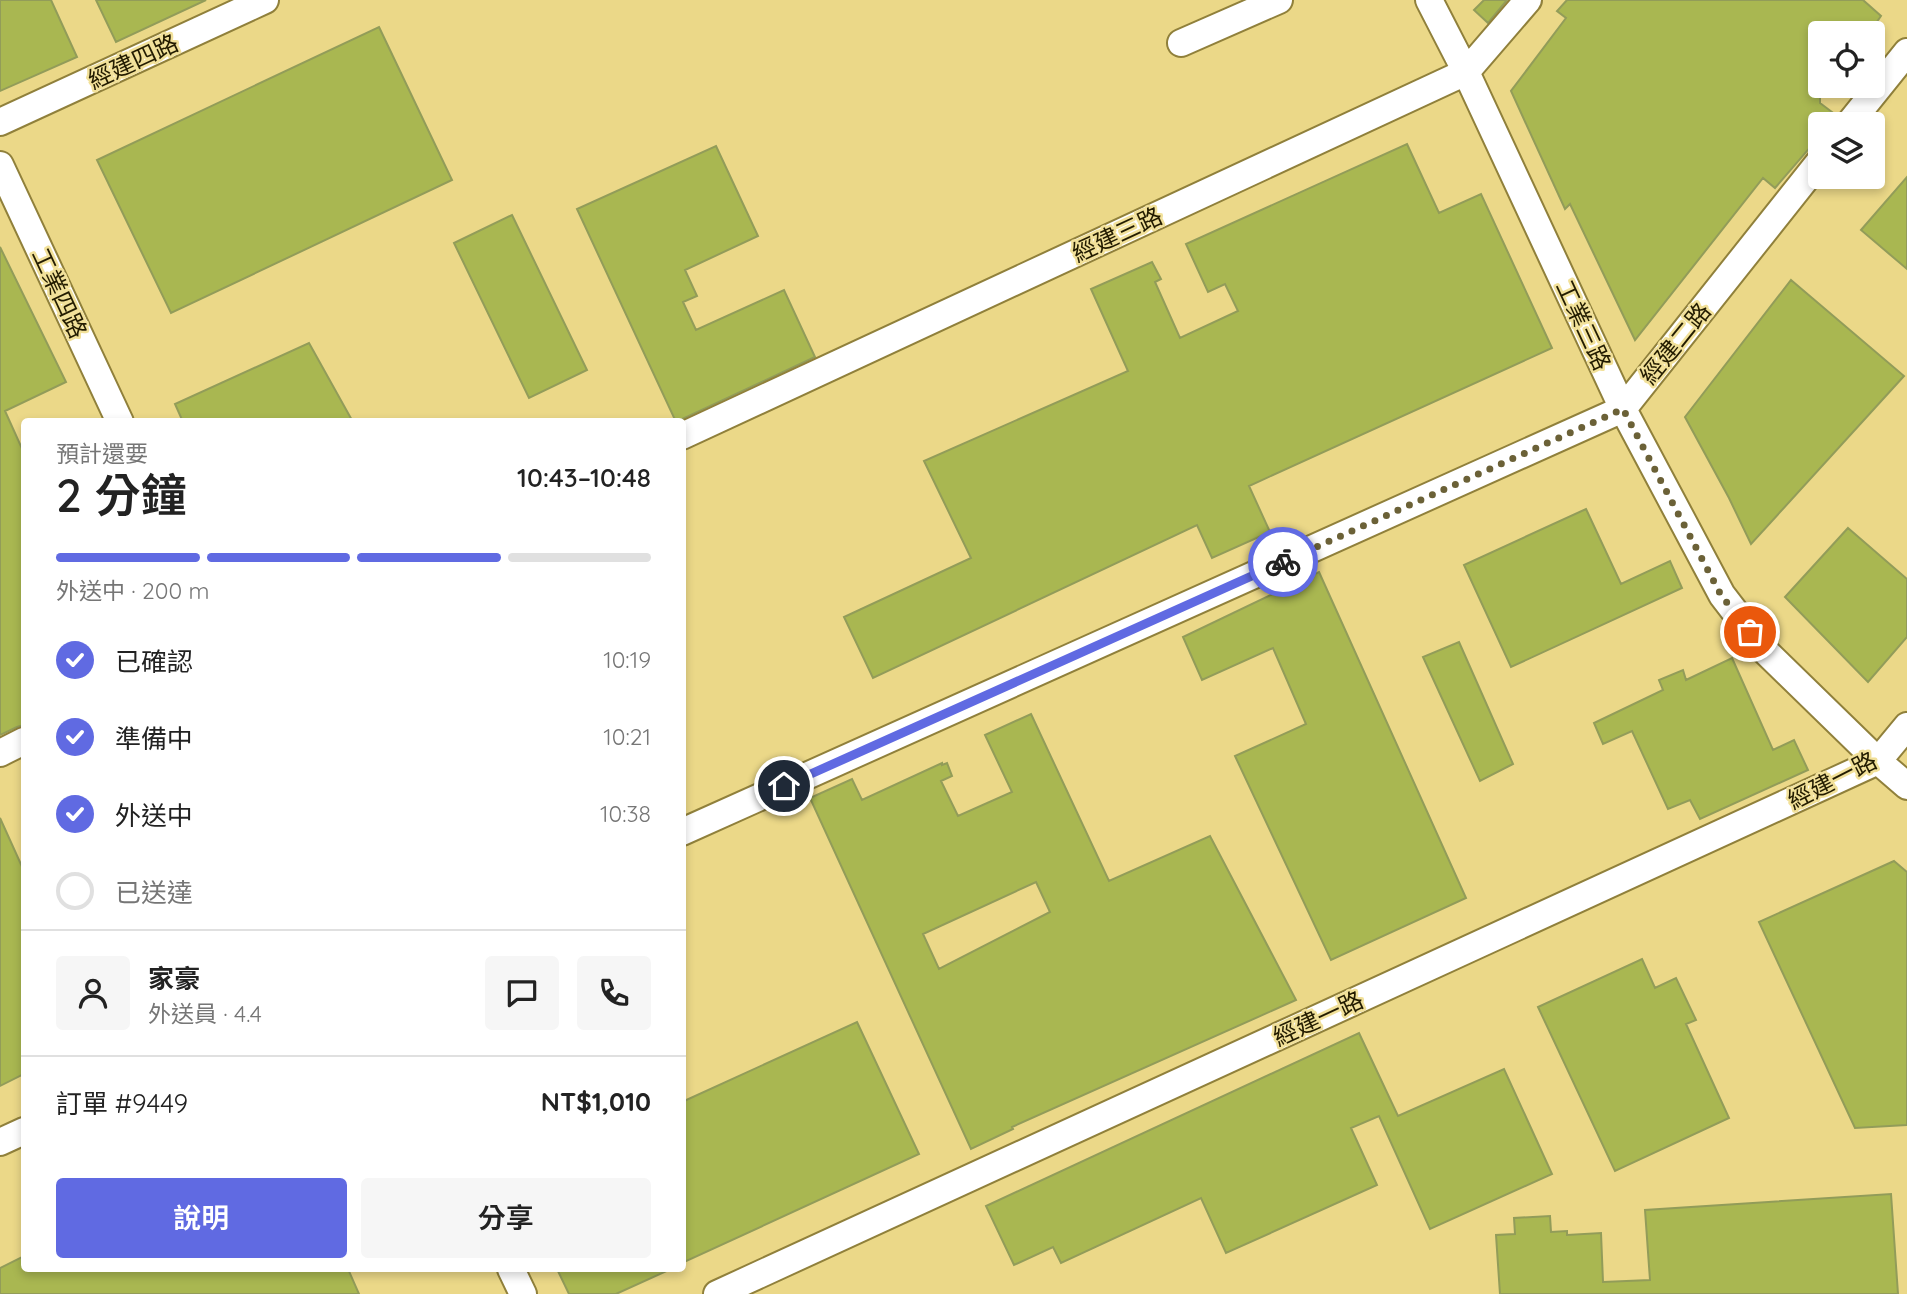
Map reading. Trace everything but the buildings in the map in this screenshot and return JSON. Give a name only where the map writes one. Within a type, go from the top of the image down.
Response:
[{"type":"street","name":"經建四路","points":[[0,122],[265,0]]},
{"type":"street","points":[[1181,43],[1279,0]]},
{"type":"street","name":"工業三路","points":[[1429,0],[1466,72],[1623,409],[1721,595],[1765,651],[1907,786]]},
{"type":"street","name":"經建三路","points":[[686,434],[1466,72],[1528,0]]},
{"type":"street","points":[[1859,112],[1907,52]]},
{"type":"street","name":"工業四路","points":[[0,165],[118,418]]},
{"type":"street","name":"經建二路","points":[[686,830],[1623,409],[1808,176]]},
{"type":"street","name":"經建一路","points":[[717,1294],[1878,761],[1907,726]]},
{"type":"street","points":[[0,753],[21,742]]},
{"type":"street","points":[[0,1142],[21,1132]]},
{"type":"street","points":[[512,1272],[523,1294]]},
{"type":"shaded area","points":[[0,0],[1907,0],[1907,1294],[0,1294]]},
{"type":"way so far","points":[[1283,562],[1623,409],[1721,595],[1750,632]]},
{"type":"route","points":[[784,786],[1283,562]]}]
